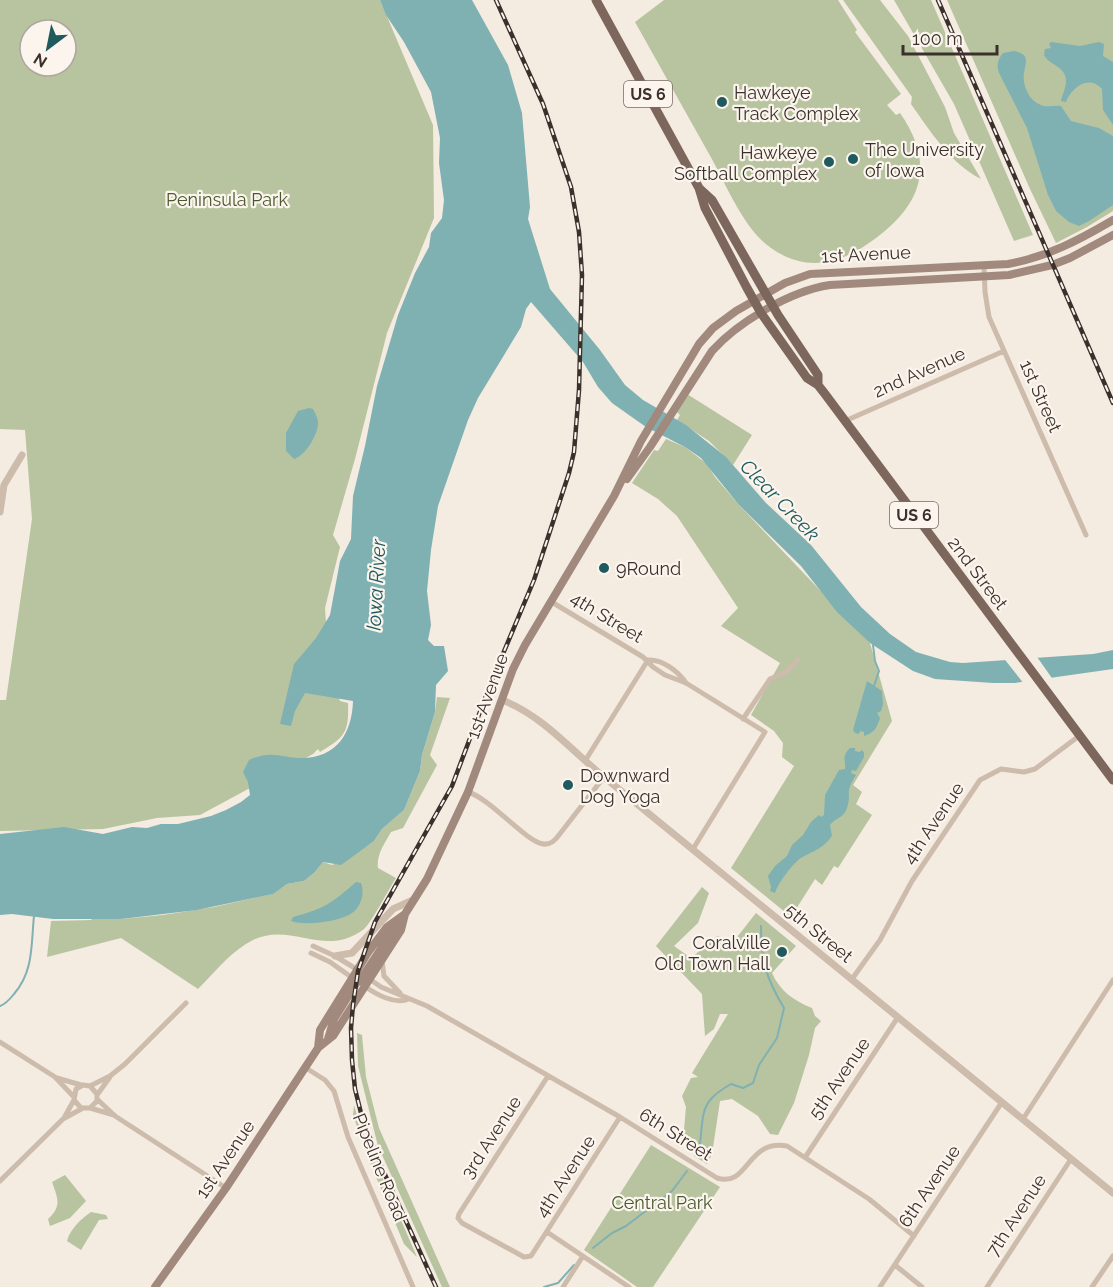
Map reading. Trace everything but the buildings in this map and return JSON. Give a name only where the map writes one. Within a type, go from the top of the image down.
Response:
[{"type":"main road","name":"2nd Street","points":[[596,0],[699,188],[705,208],[761,313],[807,378],[818,385],[1113,780]]},
{"type":"main road","name":"2nd Street","points":[[699,188],[712,200],[773,307],[818,375],[818,385]]},
{"type":"main road","name":"1st Avenue","points":[[318,1048],[327,1042],[334,1019],[361,978],[381,934],[401,916],[427,879],[468,792],[519,656],[614,496],[641,441],[705,336],[723,319],[799,277],[821,272],[984,265],[1028,260],[1051,253],[1079,240],[1113,220]]},
{"type":"main road","name":"1st Avenue","points":[[614,496],[651,447],[704,361],[721,341],[743,323],[761,313],[798,294],[819,287],[1018,273],[1070,258],[1113,235]]},
{"type":"main road","name":"1st Avenue","points":[[155,1287],[226,1188],[306,1068],[318,1048],[320,1030],[361,978],[382,959],[401,930],[401,916]]},
{"type":"street","name":"1st Street","points":[[984,265],[985,297],[989,317],[1086,535]]},
{"type":"street","name":"2nd Avenue","points":[[845,421],[1004,351]]},
{"type":"street","points":[[0,512],[2,489],[21,455]]},
{"type":"street","name":"4th Street","points":[[550,601],[648,660],[653,667],[665,675],[686,683],[765,732],[693,849]]},
{"type":"street","points":[[743,719],[770,679],[786,672],[798,659]]},
{"type":"street","points":[[585,761],[648,660]]},
{"type":"street","name":"5th Street","points":[[502,700],[529,714],[1113,1193]]},
{"type":"street","name":"4th Avenue","points":[[852,979],[880,940],[912,881],[980,780],[1001,769],[1024,772],[1035,769],[1079,736]]},
{"type":"street","points":[[468,792],[483,799],[536,842],[544,844],[554,840],[604,777]]},
{"type":"street","points":[[335,956],[352,953],[393,909],[415,899]]},
{"type":"street","points":[[313,946],[335,956],[361,978]]},
{"type":"street","points":[[311,953],[361,978]]},
{"type":"street","points":[[382,959],[384,976],[401,994]]},
{"type":"street","name":"6th Street","points":[[361,978],[427,1006],[620,1117],[710,1174],[723,1179],[733,1178],[755,1154],[767,1146],[787,1146],[806,1156],[869,1199],[914,1236]]},
{"type":"street","name":"6th Street","points":[[361,978],[379,995],[398,1001],[409,999]]},
{"type":"street","points":[[1023,1119],[1113,980]]},
{"type":"street","points":[[0,1042],[55,1077],[90,1086],[110,1076],[125,1064],[186,1003]]},
{"type":"street","name":"5th Avenue","points":[[806,1156],[898,1017]]},
{"type":"street","name":"Pipeline Road","points":[[306,1068],[325,1080],[334,1091],[348,1137],[413,1287]]},
{"type":"street","points":[[90,1108],[95,1104],[110,1076]]},
{"type":"street","name":"3rd Avenue","points":[[535,1251],[531,1256],[524,1257],[462,1223],[458,1218],[548,1076]]},
{"type":"street","points":[[55,1077],[78,1106],[115,1116]]},
{"type":"street","points":[[63,1119],[76,1089],[81,1085]]},
{"type":"street","points":[[90,1086],[115,1116],[226,1188]]},
{"type":"street","name":"6th Avenue","points":[[880,1287],[1002,1102]]},
{"type":"street","points":[[0,1181],[63,1119],[83,1108]]},
{"type":"street","name":"4th Avenue","points":[[535,1251],[620,1117]]},
{"type":"street","name":"7th Avenue","points":[[987,1287],[1071,1159]]},
{"type":"street","points":[[547,1232],[629,1287]]},
{"type":"street","points":[[563,1287],[583,1256]]},
{"type":"street","points":[[1092,1287],[1113,1256]]},
{"type":"street","points":[[895,1264],[922,1287]]},
{"type":"green space","name":"Peninsula Park","points":[[0,0],[380,0],[433,125],[434,218],[387,333],[333,535],[340,547],[325,608],[329,669],[340,701],[348,703],[348,721],[340,738],[320,752],[318,749],[313,754],[200,815],[157,818],[103,829],[0,831],[0,700],[6,700],[32,519],[25,430],[0,429]]},
{"type":"green space","name":"The University of Iowa","points":[[664,0],[838,0],[857,30],[855,32],[901,94],[887,105],[896,115],[900,113],[918,149],[919,181],[904,211],[892,225],[864,247],[838,259],[825,262],[798,261],[771,248],[762,240],[738,208],[635,22]]},
{"type":"green space","points":[[843,0],[880,0],[908,36],[945,107],[954,133],[981,179],[960,165],[934,136],[911,104],[912,97]]},
{"type":"green space","points":[[894,0],[931,0],[1033,235],[1014,241],[954,104]]},
{"type":"green space","name":"The University of Iowa","points":[[947,0],[1113,0],[1113,211],[1056,243]]},
{"type":"green space","points":[[687,394],[752,435],[733,465],[709,441],[677,420],[680,415],[677,412]]},
{"type":"green space","points":[[666,439],[685,447],[707,464],[739,505],[870,643],[892,721],[853,785],[862,792],[856,804],[872,815],[838,868],[834,866],[822,885],[815,879],[791,917],[731,868],[794,766],[782,757],[783,743],[774,731],[751,715],[780,663],[721,626],[738,608],[677,516],[658,499],[632,483],[654,450],[658,451]]},
{"type":"green space","points":[[437,697],[450,698],[430,755],[437,765],[403,828],[391,832],[382,849],[378,858],[378,868],[396,878],[364,929],[350,937],[336,941],[281,934],[267,935],[253,940],[230,956],[198,989],[121,938],[47,957],[51,921],[92,920],[89,917],[121,919],[214,907],[272,894],[287,884],[304,881],[323,862],[332,865],[352,856],[374,841],[382,829],[404,810],[420,771]]},
{"type":"green space","points":[[702,887],[709,893],[698,923],[674,946],[691,958],[717,936],[734,941],[756,913],[796,946],[772,973],[775,979],[788,995],[812,1008],[815,1016],[821,1021],[815,1028],[794,1103],[778,1135],[770,1134],[758,1116],[732,1099],[720,1101],[712,1154],[707,1164],[694,1156],[695,1148],[692,1149],[683,1141],[686,1107],[682,1096],[691,1078],[698,1077],[692,1073],[728,1014],[720,1014],[714,1029],[705,1036],[702,994],[656,946]]},
{"type":"green space","points":[[357,1033],[362,1035],[366,1077],[379,1128],[450,1287],[442,1287],[378,1146],[358,1066]]},
{"type":"green space","points":[[354,1105],[360,1126],[417,1257],[404,1244],[368,1158],[353,1115]]},
{"type":"green space","name":"Central Park","points":[[651,1145],[720,1187],[653,1287],[637,1287],[584,1250]]},
{"type":"green space","points":[[65,1175],[86,1201],[70,1218],[50,1226],[48,1219],[58,1202],[52,1182]]},
{"type":"green space","points":[[91,1212],[106,1215],[108,1219],[99,1220],[81,1250],[67,1241],[76,1225]]},
{"type":"water","name":"Iowa River","points":[[380,0],[472,0],[508,65],[522,113],[530,207],[528,219],[550,289],[600,350],[625,385],[643,400],[686,425],[726,457],[766,503],[811,545],[861,607],[890,634],[916,652],[950,662],[963,663],[1093,654],[1113,650],[1113,669],[1015,683],[935,679],[913,671],[870,643],[837,612],[801,566],[739,505],[701,458],[646,427],[612,403],[598,387],[583,362],[531,302],[526,309],[521,327],[478,398],[438,506],[427,591],[431,625],[428,640],[434,646],[444,646],[448,671],[436,685],[435,712],[422,755],[420,771],[404,810],[382,829],[374,841],[341,865],[323,862],[304,881],[287,884],[273,894],[197,910],[121,919],[53,919],[12,914],[0,915],[0,834],[64,827],[103,834],[132,827],[147,828],[161,824],[178,824],[211,816],[241,802],[250,795],[248,782],[243,772],[249,760],[265,755],[312,757],[332,749],[345,734],[352,713],[353,701],[305,693],[295,711],[291,726],[280,724],[294,664],[316,638],[330,615],[340,561],[351,539],[353,496],[377,386],[398,315],[415,273],[429,247],[431,233],[442,218],[444,200],[439,163],[440,138],[431,92],[404,42],[386,15]]},
{"type":"water","points":[[1051,42],[1080,46],[1099,42],[1104,44],[1103,56],[1113,62],[1113,125],[1103,110],[1102,89],[1097,84],[1080,85],[1075,88],[1066,102],[1061,101],[1066,84],[1065,76],[1061,69],[1044,55],[1045,49],[1051,48],[1049,44]]},
{"type":"water","points":[[1014,51],[1025,56],[1024,82],[1033,100],[1044,106],[1061,106],[1071,121],[1099,128],[1113,136],[1113,205],[1079,226],[1069,222],[1056,211],[1048,195],[1027,128],[999,73],[998,65],[1001,55]]},
{"type":"water","points":[[313,409],[318,421],[317,428],[306,449],[294,459],[286,451],[286,433],[298,411]]},
{"type":"water","points":[[867,681],[882,691],[883,704],[881,711],[877,713],[880,718],[876,727],[873,732],[864,736],[864,732],[860,731],[859,734],[853,730]]},
{"type":"water","points":[[850,748],[855,748],[855,751],[860,752],[861,750],[864,752],[864,757],[856,771],[852,770],[851,773],[856,775],[850,786],[847,808],[844,814],[830,825],[832,836],[822,846],[794,864],[782,879],[775,893],[770,891],[768,876],[775,866],[787,856],[792,845],[803,835],[811,822],[819,815],[821,817],[824,815],[825,795],[839,770],[845,769],[845,756]]},
{"type":"water","points":[[356,882],[361,883],[362,895],[360,904],[352,913],[339,919],[322,922],[291,921],[293,917],[327,904]]},
{"type":"pier","points":[[1035,654],[1054,681],[1024,684],[1002,656]]},
{"type":"waterway","points":[[873,645],[879,671],[874,686]]},
{"type":"waterway","points":[[0,1006],[11,998],[25,976],[30,957],[34,916]]},
{"type":"waterway","points":[[697,1156],[704,1111],[711,1099],[731,1084],[743,1088],[753,1083],[759,1065],[777,1038],[784,1008],[766,969],[761,926]]},
{"type":"waterway","points":[[593,1248],[672,1191],[687,1171]]},
{"type":"waterway","points":[[544,1287],[558,1283],[574,1265]]},
{"type":"railway","points":[[436,1287],[381,1166],[362,1117],[355,1089],[351,1028],[358,971],[375,922],[452,786],[492,680],[534,580],[574,452],[579,390],[582,275],[579,232],[571,187],[543,104],[496,0]]},
{"type":"railway","points":[[938,0],[1113,403]]},
{"type":"place","name":"Hawkeye Track Complex","points":[[722,102]]},
{"type":"place","name":"The University of Iowa","points":[[853,159]]},
{"type":"place","name":"Hawkeye Softball Complex","points":[[829,162]]},
{"type":"place","name":"9Round","points":[[604,568]]},
{"type":"place","name":"Downward Dog Yoga","points":[[568,785]]},
{"type":"place","name":"Coralville Old Town Hall","points":[[782,952]]},
{"type":"water label","name":"Clear Creek","points":[[780,500]]}]
